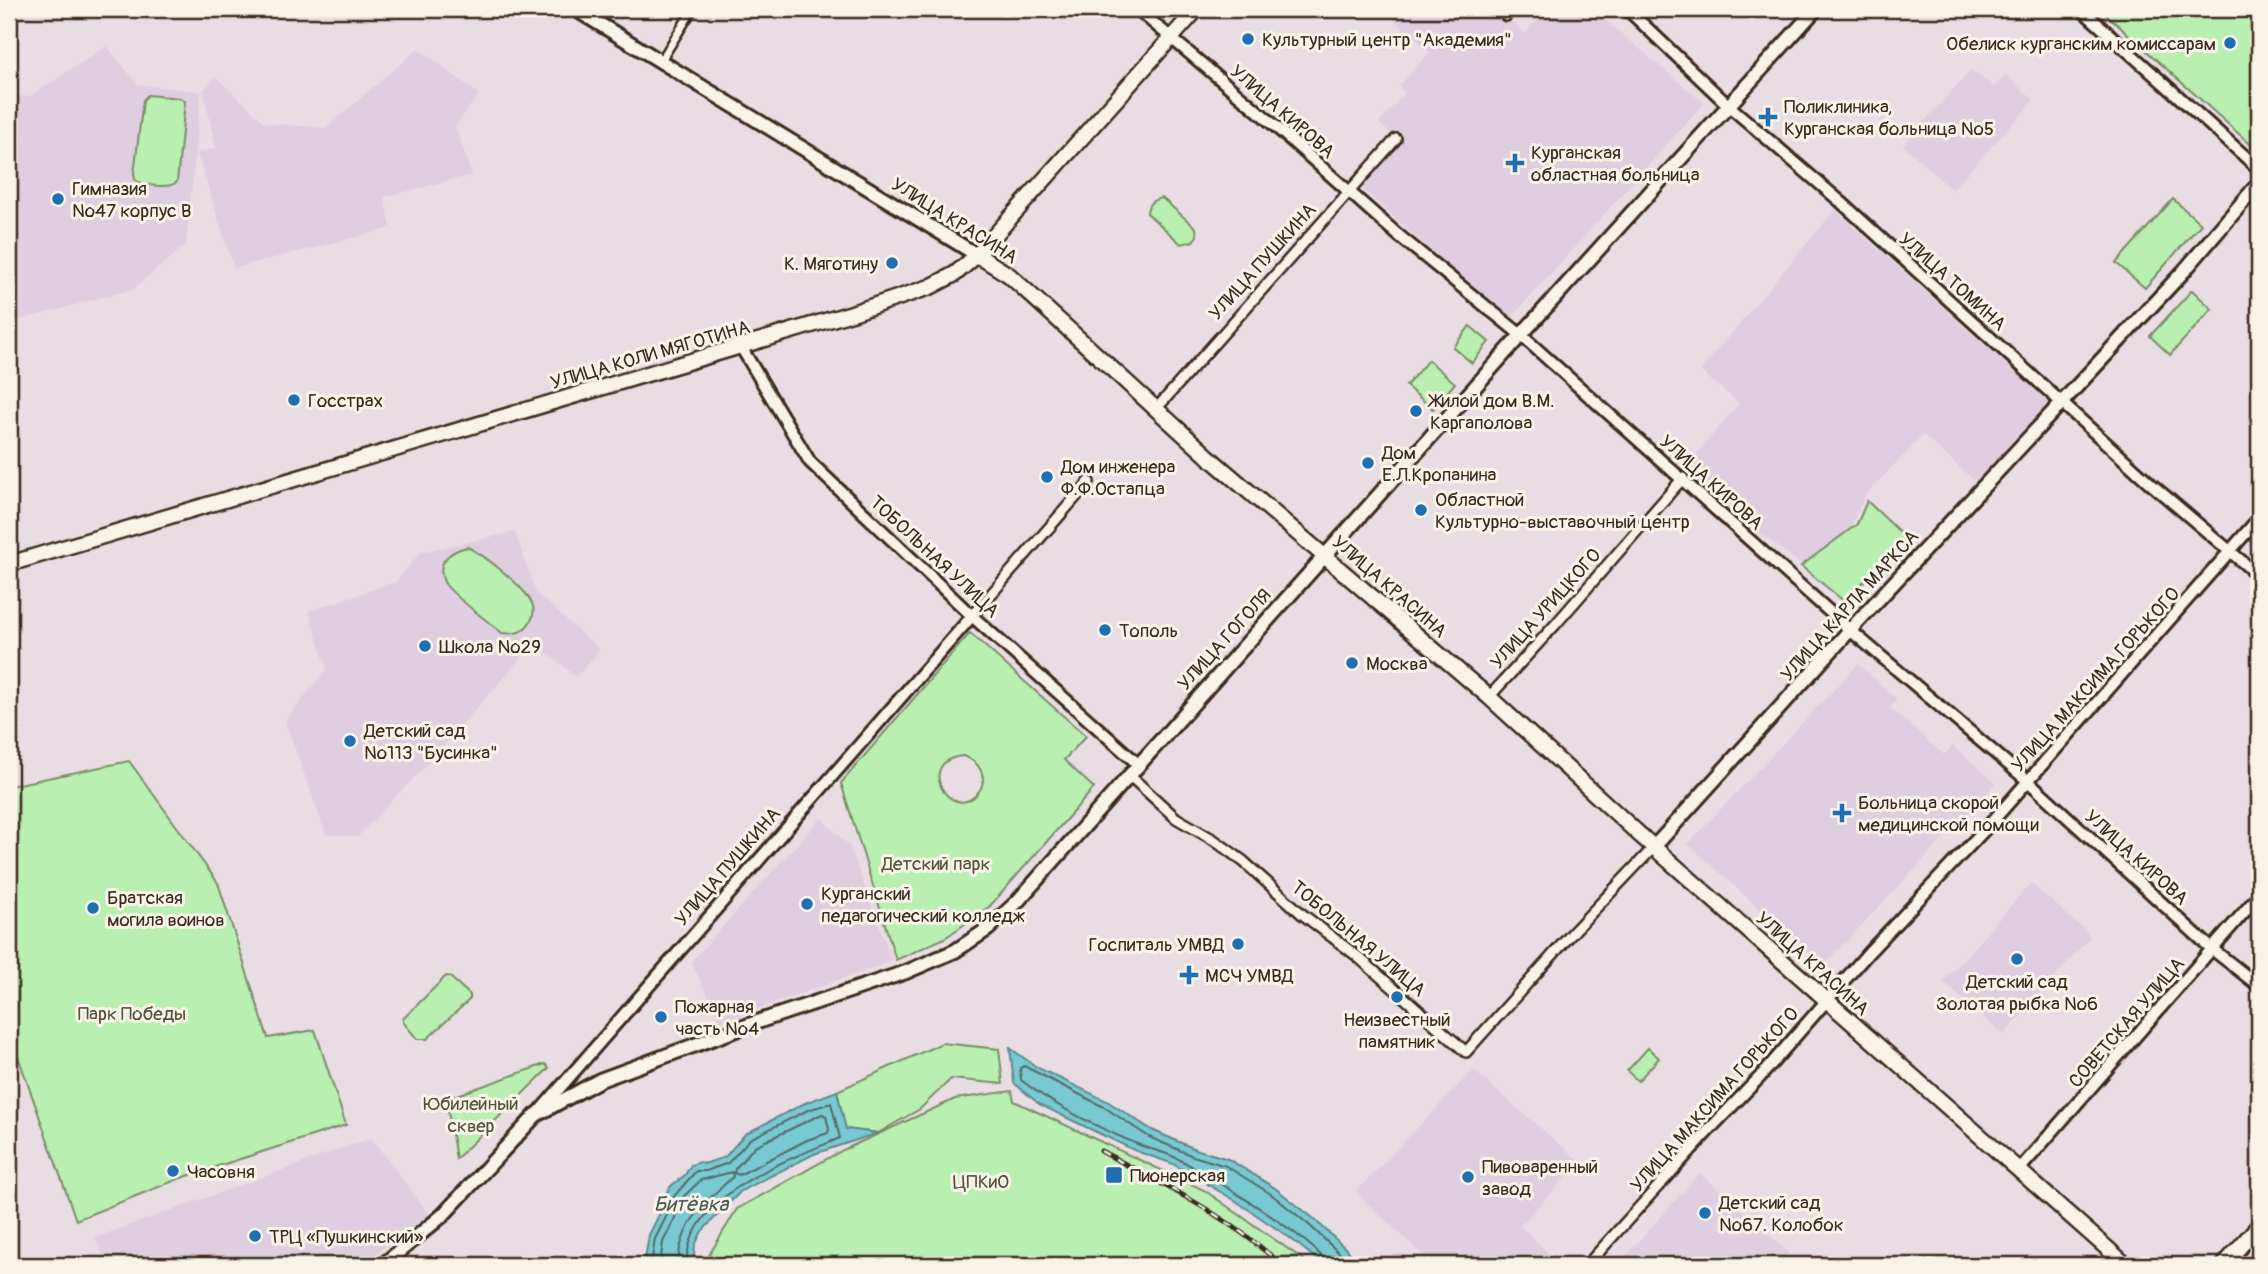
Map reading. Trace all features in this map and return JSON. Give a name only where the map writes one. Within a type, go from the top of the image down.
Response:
[{"type":"main road","name":"УЛИЦА КРАСИНА","points":[[575,9],[1009,275],[1212,460],[1489,697],[1825,1000],[2126,1265]]},
{"type":"main road","name":"УЛИЦА КОЛИ МЯГОТИНА","points":[[9,564],[741,348],[918,292],[955,274],[977,255],[1197,9]]},
{"type":"main road","name":"УЛИЦА ГОГОЛЯ","points":[[536,1115],[600,1080],[763,1020],[906,972],[955,951],[988,929],[1017,902],[1521,335],[1816,9]]},
{"type":"main road","name":"УЛИЦА КАРЛА МАРКСА","points":[[1654,847],[1850,630],[2184,271],[2259,183]]},
{"type":"main road","name":"УЛИЦА ПУШКИНА","points":[[383,1265],[443,1215],[536,1115]]},
{"type":"main road","points":[[2224,1265],[2259,1225]]},
{"type":"street","points":[[660,62],[693,9]]},
{"type":"street","name":"УЛИЦА КИРОВА","points":[[1137,9],[1349,192],[1521,335],[1850,630],[2028,781],[2212,948],[2259,986]]},
{"type":"street","name":"УЛИЦА ТОМИНА","points":[[1627,9],[1728,105],[1841,202],[2151,484],[2259,576]]},
{"type":"street","points":[[2081,9],[2259,169]]},
{"type":"street","name":"УЛИЦА ПУШКИНА","points":[[1156,409],[1396,139]]},
{"type":"street","name":"ТОБОЛЬНАЯ УЛИЦА","points":[[741,348],[810,462],[972,616],[1138,764]]},
{"type":"street","name":"УЛИЦА УРИЦКОГО","points":[[1489,697],[1683,478]]},
{"type":"street","name":"УЛИЦА ПУШКИНА","points":[[536,1115],[1089,482]]},
{"type":"street","name":"УЛИЦА МАКСИМА ГОРЬКОГО","points":[[1587,1265],[1760,1077],[1825,1000],[2028,781],[2259,518]]},
{"type":"street","name":"ТОБОЛЬНАЯ УЛИЦА","points":[[1129,775],[1176,818],[1243,861],[1466,1052]]},
{"type":"street","name":"УЛИЦА КАРЛА МАРКСА","points":[[1466,1052],[1575,930],[1654,847]]},
{"type":"street","name":"СОВЕТСКАЯ УЛИЦА","points":[[2018,1171],[2259,895]]},
{"type":"shaded area","name":"Курганская областная больница","points":[[1383,9],[1497,9],[1525,33],[1548,9],[1592,9],[1704,103],[1509,320],[1358,185],[1398,140],[1379,123],[1405,93],[1399,86],[1430,52]]},
{"type":"shaded area","points":[[107,46],[137,84],[201,92],[186,245],[133,289],[9,323],[9,95],[29,97]]},
{"type":"shaded area","points":[[418,49],[479,94],[455,126],[472,175],[384,197],[391,228],[234,268],[197,153],[216,148],[203,90],[216,77],[265,123],[326,128]]},
{"type":"shaded area","points":[[1971,70],[1994,87],[2006,75],[2034,100],[1952,190],[1903,145]]},
{"type":"shaded area","points":[[1835,210],[2049,403],[1976,482],[1923,435],[1865,495],[1850,528],[1802,565],[1682,472],[1739,403],[1700,371]]},
{"type":"shaded area","name":"Школа №29","points":[[515,532],[536,593],[600,650],[576,677],[535,642],[430,761],[357,837],[326,834],[285,721],[327,669],[309,611],[395,582],[421,552]]},
{"type":"shaded area","name":"Больница скорой медицинской помощи","points":[[1858,664],[1897,699],[1890,708],[1944,755],[1953,746],[1996,783],[1823,966],[1688,844]]},
{"type":"shaded area","name":"Курганский педагогический колледж","points":[[821,818],[850,847],[892,961],[721,1022],[691,962]]},
{"type":"shaded area","name":"Детский сад Золотая рыбка №6","points":[[2031,883],[2091,936],[2004,1035],[1943,982]]},
{"type":"shaded area","name":"Пивоваренный завод","points":[[1473,1070],[1580,1162],[1520,1226],[1561,1265],[1433,1265],[1356,1192]]},
{"type":"shaded area","points":[[371,1138],[429,1214],[361,1265],[107,1265],[95,1238]]},
{"type":"shaded area","name":"Детский сад №67. Колобок","points":[[1700,1173],[1789,1253],[1778,1265],[1628,1265],[1622,1260]]},
{"type":"green space","points":[[2100,9],[2259,9],[2259,152]]},
{"type":"green space","points":[[148,95],[180,98],[185,101],[177,182],[173,184],[150,185],[135,180],[143,100]]},
{"type":"green space","points":[[1162,198],[1196,228],[1197,236],[1193,241],[1181,244],[1147,213],[1151,202]]},
{"type":"green space","points":[[2173,199],[2201,224],[2145,288],[2116,263]]},
{"type":"green space","points":[[2192,290],[2212,309],[2170,355],[2150,336]]},
{"type":"green space","points":[[1470,326],[1489,342],[1472,363],[1453,347]]},
{"type":"green space","points":[[1428,360],[1455,383],[1433,409],[1406,386]]},
{"type":"green space","points":[[1867,501],[1905,537],[1845,602],[1801,566],[1857,524]]},
{"type":"green space","points":[[467,547],[504,573],[529,599],[533,606],[532,619],[522,631],[502,633],[447,587],[441,569],[443,563],[455,551]]},
{"type":"green space","name":"Детский парк","points":[[970,633],[1086,736],[1064,760],[1094,788],[990,906],[945,938],[896,960],[841,783]],"holes":[[[963,756],[969,758],[981,771],[983,782],[977,794],[967,801],[957,801],[948,796],[942,788],[940,768],[948,760]]]},
{"type":"green space","name":"Парк Победы","points":[[129,761],[218,883],[268,1038],[315,1030],[346,1125],[181,1178],[76,1220],[9,1031],[9,786]]},
{"type":"green space","points":[[446,976],[470,995],[470,999],[427,1039],[417,1039],[403,1019]]},
{"type":"green space","points":[[942,1043],[999,1049],[1003,1084],[951,1079],[920,1109],[878,1133],[845,1129],[837,1091]]},
{"type":"green space","points":[[1648,1048],[1659,1058],[1638,1081],[1627,1071]]},
{"type":"green space","name":"Юбилейный сквер","points":[[545,1064],[549,1068],[456,1159],[446,1099]]},
{"type":"green space","name":"ЦПКиО","points":[[1012,1091],[1014,1101],[1204,1190],[1311,1265],[703,1265],[737,1209],[843,1150],[955,1099]]},
{"type":"water","points":[[1010,1048],[1038,1068],[1107,1101],[1152,1130],[1195,1149],[1228,1159],[1275,1188],[1313,1218],[1363,1265],[1324,1265],[1236,1201],[1171,1163],[1136,1151],[1039,1104],[1014,1083]]},
{"type":"water","name":"Битёвка","points":[[837,1091],[846,1129],[878,1133],[814,1154],[741,1191],[702,1231],[695,1245],[693,1265],[644,1265],[649,1235],[660,1213],[662,1200],[691,1165],[725,1157],[745,1134],[805,1103]]},
{"type":"railway","points":[[1101,1151],[1218,1216],[1281,1265]]},
{"type":"place","name":"Культурный центр \"Академия\"","points":[[1248,39]]},
{"type":"place","name":"Обелиск курганским комиссарам","points":[[2230,43]]},
{"type":"place","name":"Поликлиника, Курганская больница №5","points":[[1768,117]]},
{"type":"place","name":"Курганская областная больница","points":[[1515,163]]},
{"type":"place","name":"Гимназия №47 корпус В","points":[[58,199]]},
{"type":"place","name":"К. Мяготину","points":[[892,263]]},
{"type":"place","name":"Госстрах","points":[[294,400]]},
{"type":"place","name":"Жилой дом В.М. Каргаполова","points":[[1416,411]]},
{"type":"place","name":"Дом Е.Л.Кропанина","points":[[1368,463]]},
{"type":"place","name":"Дом инженера Ф.Ф.Остапца","points":[[1047,477]]},
{"type":"place","name":"Областной Культурно-выставочный центр","points":[[1421,510]]},
{"type":"place","name":"Тополь","points":[[1105,630]]},
{"type":"place","name":"Школа №29","points":[[425,646]]},
{"type":"place","name":"Москва","points":[[1352,663]]},
{"type":"place","name":"Детский сад №113 \"Бусинка\"","points":[[350,741]]},
{"type":"place","name":"Больница скорой медицинской помощи","points":[[1842,813]]},
{"type":"place","name":"Курганский педагогический колледж","points":[[807,904]]},
{"type":"place","name":"Братская могила воинов","points":[[93,908]]},
{"type":"place","name":"Госпиталь УМВД","points":[[1238,944]]},
{"type":"place","name":"Детский сад Золотая рыбка №6","points":[[2017,959]]},
{"type":"place","name":"МСЧ УМВД","points":[[1189,975]]},
{"type":"place","name":"Неизвестный памятник","points":[[1397,997]]},
{"type":"place","name":"Пожарная часть №4","points":[[661,1017]]},
{"type":"place","name":"Часовня","points":[[173,1171]]},
{"type":"place","name":"Пионерская","points":[[1114,1175]]},
{"type":"place","name":"Пивоваренный завод","points":[[1468,1177]]},
{"type":"place","name":"Детский сад №67. Колобок","points":[[1705,1213]]},
{"type":"place","name":"ТРЦ «Пушкинский»","points":[[255,1236]]}]
